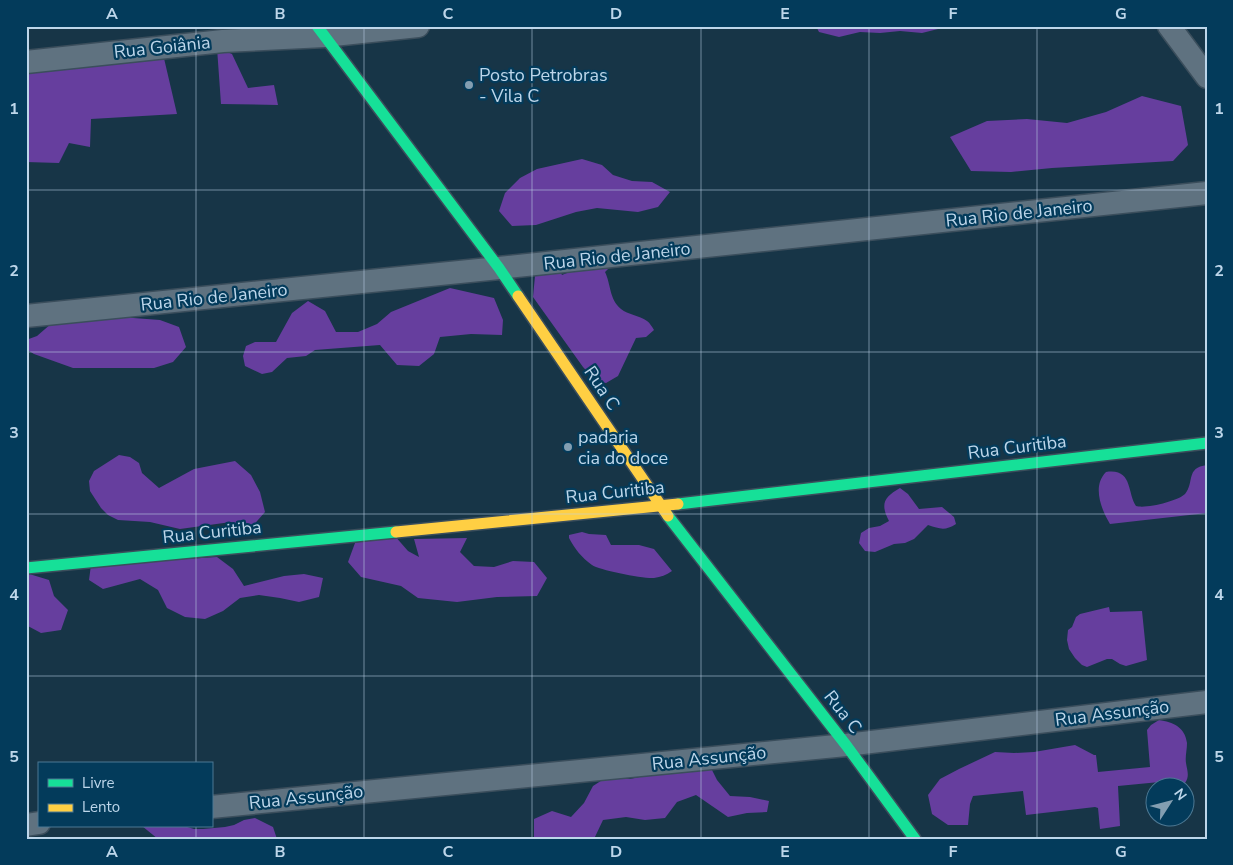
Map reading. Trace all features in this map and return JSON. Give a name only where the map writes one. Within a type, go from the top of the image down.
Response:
[{"type":"street","name":"Rua Goiânia","points":[[26,62],[320,31],[418,26]]},
{"type":"street","points":[[1169,26],[1207,77]]},
{"type":"street","name":"Rua C","points":[[320,31],[498,268],[661,506],[846,745],[915,839]]},
{"type":"street","name":"Rua Rio de Janeiro","points":[[26,316],[1207,193]]},
{"type":"street","name":"Rua Curitiba","points":[[26,568],[661,506],[1207,442]]},
{"type":"street","name":"Rua Assunção","points":[[212,806],[846,745],[1207,702]]},
{"type":"shaded area","points":[[816,26],[966,26],[942,28],[922,33],[900,31],[860,32],[839,37],[819,32]]},
{"type":"shaded area","points":[[217,48],[232,54],[248,88],[274,85],[278,105],[221,104]]},
{"type":"shaded area","points":[[163,54],[177,114],[91,119],[90,147],[69,143],[59,163],[26,162],[26,68]]},
{"type":"shaded area","points":[[1142,96],[1181,106],[1188,145],[1173,161],[1011,172],[971,171],[950,137],[987,121],[1027,119],[1067,123],[1106,112]]},
{"type":"shaded area","points":[[582,159],[602,165],[613,175],[632,181],[652,182],[670,192],[658,207],[638,212],[597,208],[576,212],[536,225],[512,226],[499,211],[505,193],[520,178],[537,169]]},
{"type":"shaded area","points":[[613,261],[612,265],[605,272],[614,301],[624,311],[647,321],[654,330],[646,337],[636,338],[618,376],[606,383],[596,381],[583,367],[533,297],[535,276],[540,267],[559,269],[562,275],[572,271],[583,271]]},
{"type":"shaded area","points":[[450,288],[494,298],[503,320],[502,335],[471,334],[440,337],[434,354],[419,366],[397,365],[380,345],[315,350],[306,356],[287,358],[272,372],[262,374],[245,366],[243,356],[246,346],[255,342],[276,342],[292,313],[308,301],[325,311],[336,332],[358,332],[377,324],[391,312]]},
{"type":"shaded area","points":[[120,317],[160,320],[179,327],[186,347],[173,362],[154,368],[73,368],[34,354],[26,349],[26,340],[37,336],[52,323]]},
{"type":"shaded area","points":[[119,455],[130,457],[139,463],[142,473],[159,488],[194,469],[235,461],[251,475],[260,492],[265,512],[251,528],[231,522],[180,529],[150,522],[118,520],[108,515],[101,508],[90,491],[89,481],[94,471]]},
{"type":"shaded area","points":[[1207,465],[1207,513],[1110,524],[1099,498],[1099,484],[1106,472],[1115,472],[1125,478],[1133,501],[1136,506],[1141,507],[1169,502],[1181,497],[1188,489],[1193,472]]},
{"type":"shaded area","points":[[900,488],[908,494],[919,509],[942,507],[954,517],[956,524],[942,529],[928,525],[914,539],[905,543],[894,544],[875,552],[865,551],[859,543],[861,533],[889,521],[886,515],[885,502],[890,495]]},
{"type":"shaded area","points":[[582,532],[606,535],[611,545],[639,545],[654,549],[672,571],[666,575],[649,578],[622,574],[596,567],[581,556],[569,538],[569,535]]},
{"type":"shaded area","points":[[394,535],[408,551],[419,557],[414,539],[467,538],[460,552],[474,566],[494,567],[513,561],[534,562],[547,578],[537,596],[497,597],[457,602],[418,598],[401,586],[361,577],[348,562],[355,543]]},
{"type":"shaded area","points":[[217,557],[233,569],[244,586],[284,576],[304,574],[323,578],[319,597],[299,602],[259,595],[240,598],[223,611],[205,619],[185,617],[167,608],[158,590],[140,579],[103,589],[89,580],[91,565]]},
{"type":"shaded area","points":[[26,573],[49,580],[54,596],[68,610],[61,630],[41,633],[26,625]]},
{"type":"shaded area","points":[[1109,607],[1110,612],[1142,611],[1147,660],[1126,666],[1112,659],[1107,659],[1087,667],[1075,658],[1069,649],[1067,640],[1068,630],[1072,627],[1076,617],[1080,614]]},
{"type":"shaded area","points":[[1159,720],[1169,722],[1178,726],[1184,733],[1187,743],[1187,778],[1146,778],[1146,783],[1118,786],[1120,826],[1100,829],[1098,808],[1095,807],[1026,815],[1023,791],[973,796],[970,804],[968,825],[948,825],[932,814],[928,795],[940,779],[995,752],[1034,752],[1075,745],[1096,755],[1098,772],[1150,767],[1147,730]]},
{"type":"shaded area","points":[[708,762],[717,780],[730,796],[750,797],[769,801],[767,812],[747,813],[728,817],[696,795],[677,802],[665,818],[645,820],[626,817],[603,820],[594,839],[534,838],[534,819],[552,811],[571,817],[584,803],[593,786],[610,775],[630,779]]},
{"type":"shaded area","points":[[255,818],[273,827],[277,839],[158,839],[144,828],[203,829],[225,827]]},
{"type":"traffic: fast","points":[[317,26],[518,296]]},
{"type":"traffic: fast","points":[[678,504],[1207,443]]},
{"type":"traffic: fast","points":[[668,516],[846,745],[915,839]]},
{"type":"traffic: fast","points":[[26,568],[396,532]]},
{"type":"traffic: slow","points":[[518,296],[668,516]]},
{"type":"traffic: slow","points":[[396,532],[678,504]]},
{"type":"place","name":"Posto Petrobras - Vila C","points":[[469,85]]},
{"type":"place","name":"padaria cia do doce","points":[[568,447]]}]
